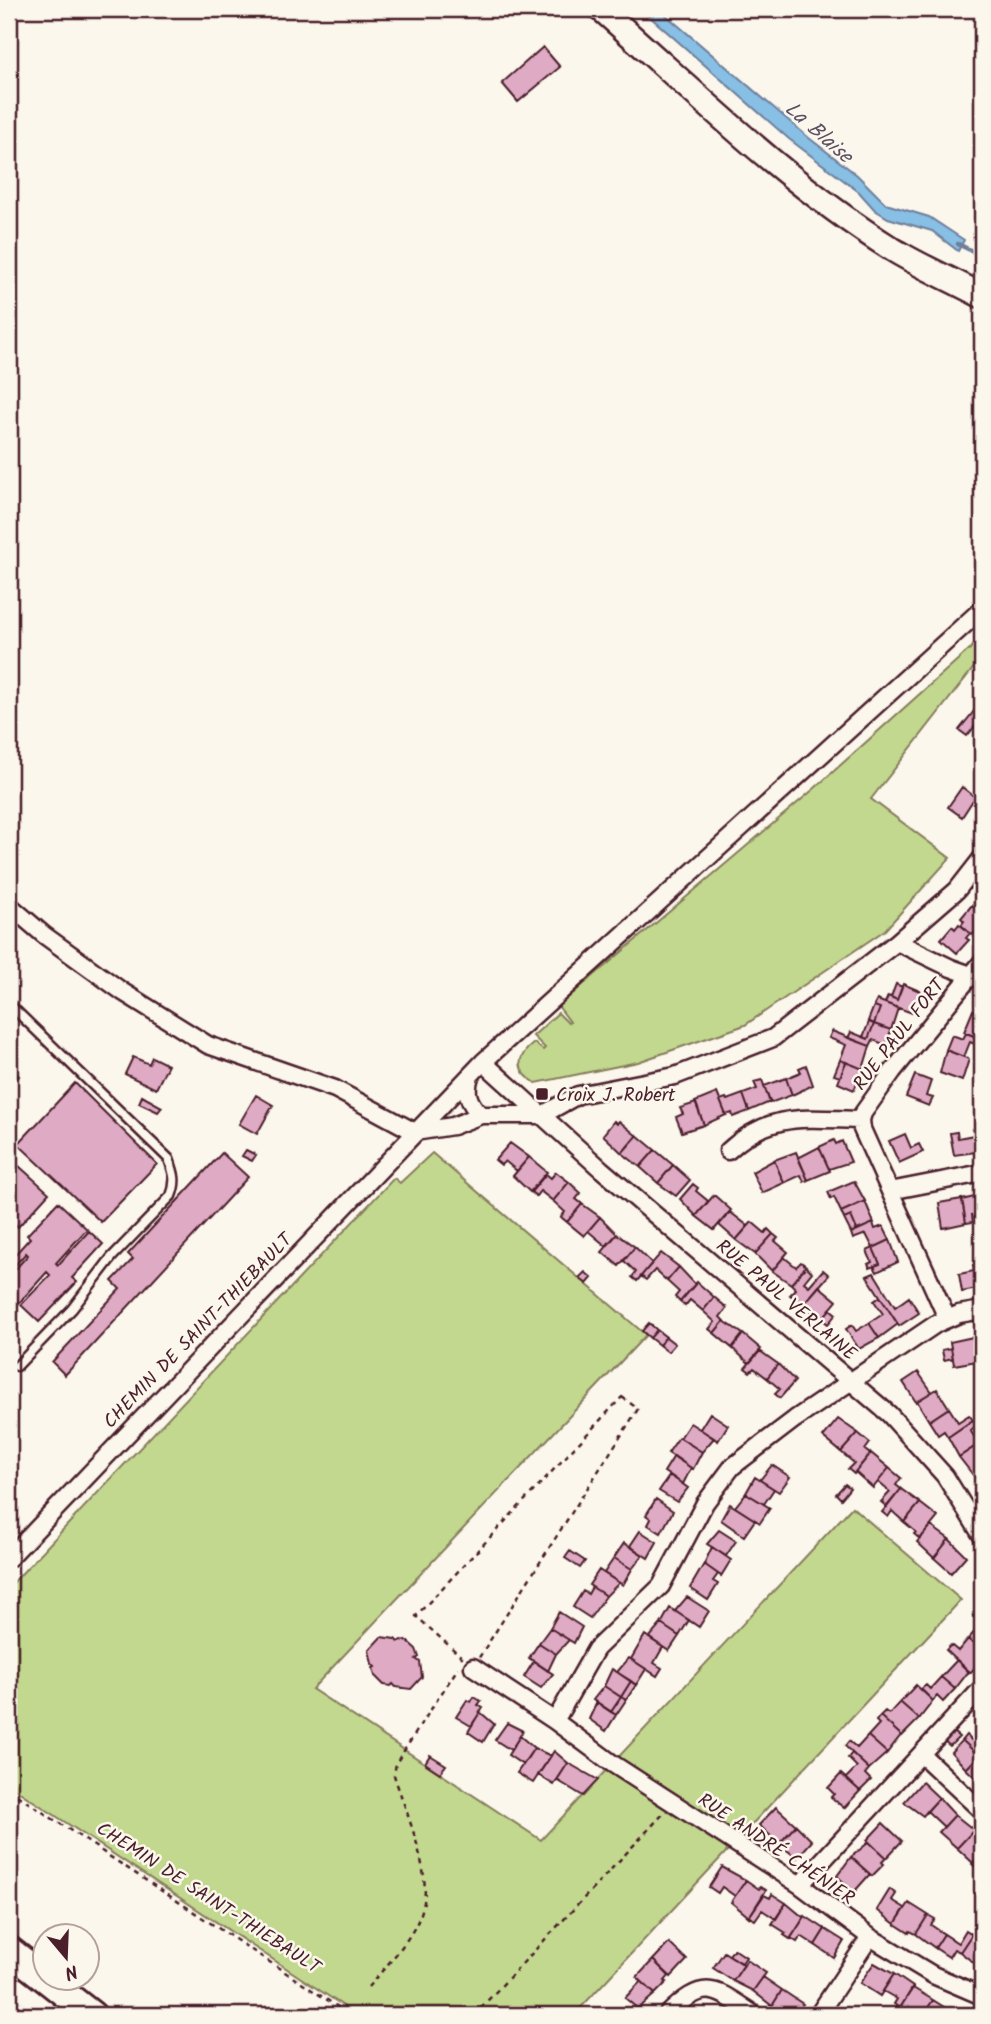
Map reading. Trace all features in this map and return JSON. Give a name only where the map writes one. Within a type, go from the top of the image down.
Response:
[{"type":"main road","points":[[9,1949],[32,1963]]},
{"type":"main road","points":[[9,1949],[92,2015]]},
{"type":"main road","points":[[77,1993],[112,2015]]},
{"type":"street","points":[[601,9],[737,131],[835,209],[894,250],[982,296]]},
{"type":"street","name":"CHEMIN DE SAINT-THIEBAULT","points":[[9,1558],[483,1062],[982,609]]},
{"type":"street","points":[[9,905],[44,935],[123,992],[208,1045],[335,1089],[415,1132],[453,1126],[481,1115],[542,1115],[578,1096],[675,1076],[773,1038],[897,942],[957,890],[982,858]]},
{"type":"street","points":[[897,942],[951,968],[977,977]]},
{"type":"street","name":"RUE PAUL FORT","points":[[947,1318],[860,1121],[905,1054],[977,977],[982,962]]},
{"type":"street","name":"RUE PAUL VERLAINE","points":[[483,1062],[601,1170],[889,1414],[945,1476],[982,1535]]},
{"type":"street","points":[[470,1076],[466,1090],[469,1101],[481,1115]]},
{"type":"street","name":"RUE PAUL FORT","points":[[728,1151],[752,1132],[784,1119],[860,1121]]},
{"type":"street","points":[[890,1191],[982,1173]]},
{"type":"street","points":[[555,1721],[596,1649],[661,1586],[705,1503],[732,1467],[760,1444],[947,1318],[982,1310]]},
{"type":"street","name":"RUE ANDRÉ CHÉNIER","points":[[468,1663],[555,1721],[613,1764],[800,1885],[870,1937],[933,1975],[982,1996]]},
{"type":"street","points":[[800,1885],[982,1688]]},
{"type":"street","points":[[921,1754],[982,1811]]},
{"type":"street","points":[[818,2015],[870,1937]]},
{"type":"street","points":[[667,2015],[691,1993],[708,1990],[724,1995],[755,2015]]},
{"type":"lane","points":[[9,1004],[169,1159],[175,1176],[171,1196],[112,1257],[72,1309],[17,1366]]},
{"type":"path","points":[[368,1987],[405,1943],[423,1909],[423,1867],[394,1775],[396,1763],[468,1663],[638,1409],[622,1398],[416,1616],[468,1663]]},
{"type":"path","name":"CHEMIN DE SAINT-THIEBAULT","points":[[9,1790],[350,2015]]},
{"type":"path","points":[[474,2015],[674,1803]]},
{"type":"shaded area","points":[[9,1993],[40,2015],[9,2015]]},
{"type":"green space","points":[[982,638],[982,657],[871,799],[950,858],[885,930],[745,1025],[638,1062],[536,1083],[524,1074],[520,1064],[528,1048],[534,1043],[543,1050],[545,1048],[533,1036],[558,1013],[570,1022],[558,1006],[815,788]]},
{"type":"green space","points":[[432,1153],[646,1335],[312,1689],[541,1840],[852,1507],[961,1600],[574,2015],[357,2015],[9,1785],[9,1587],[394,1178],[400,1183]]},
{"type":"water","points":[[641,9],[659,9],[809,138],[857,175],[886,204],[929,217],[964,240],[958,251],[932,231],[888,218],[875,210],[859,192],[789,139]]},
{"type":"building","points":[[543,47],[560,67],[518,102],[502,83]]},
{"type":"building","points":[[982,701],[982,718],[967,736],[959,730]]},
{"type":"building","points":[[962,787],[975,797],[962,817],[948,807]]},
{"type":"building","points":[[982,893],[982,914],[972,905]]},
{"type":"building","points":[[972,905],[982,914],[982,927],[972,935],[961,925],[964,921],[961,918]]},
{"type":"building","points":[[959,924],[970,933],[966,938],[969,940],[957,953],[941,939],[952,926],[955,929]]},
{"type":"building","points":[[896,984],[902,987],[897,1000],[891,997]]},
{"type":"building","points":[[903,984],[920,991],[912,1013],[885,1003],[888,996],[897,1000]]},
{"type":"building","points":[[877,1000],[898,1008],[891,1030],[874,1024],[880,1008],[874,1006]]},
{"type":"building","points":[[874,1006],[880,1008],[874,1024],[868,1021]]},
{"type":"building","points":[[973,1010],[982,1014],[982,1039],[964,1032]]},
{"type":"building","points":[[869,1022],[874,1024],[868,1039],[863,1037]]},
{"type":"building","points":[[874,1024],[891,1030],[886,1045],[873,1040],[870,1046],[848,1038],[851,1032],[868,1039]]},
{"type":"building","points":[[832,1031],[870,1046],[863,1069],[840,1060],[846,1045],[829,1038]]},
{"type":"building","points":[[966,1033],[982,1039],[982,1047],[970,1042],[964,1057],[946,1050],[952,1035],[963,1039]]},
{"type":"building","points":[[946,1050],[969,1059],[962,1081],[940,1073]]},
{"type":"building","points":[[133,1057],[149,1064],[152,1057],[168,1065],[156,1089],[125,1074]]},
{"type":"building","points":[[840,1060],[846,1062],[840,1077],[834,1075]]},
{"type":"building","points":[[846,1062],[863,1069],[854,1090],[838,1083]]},
{"type":"building","points":[[806,1065],[813,1085],[792,1095],[786,1078],[801,1072],[799,1068]]},
{"type":"building","points":[[9,1067],[19,1076],[9,1087]]},
{"type":"building","points":[[915,1075],[931,1081],[926,1096],[933,1098],[929,1106],[906,1097]]},
{"type":"building","points":[[786,1078],[792,1095],[770,1103],[764,1086]]},
{"type":"building","points":[[762,1080],[770,1102],[749,1111],[743,1094],[757,1089],[754,1082]]},
{"type":"building","points":[[75,1083],[157,1164],[101,1222],[18,1144]]},
{"type":"building","points":[[717,1093],[726,1115],[704,1125],[695,1102]]},
{"type":"building","points":[[743,1094],[749,1111],[733,1117],[732,1113],[726,1115],[720,1100]]},
{"type":"building","points":[[256,1095],[273,1105],[257,1134],[239,1124]]},
{"type":"building","points":[[142,1096],[162,1107],[158,1112],[139,1103]]},
{"type":"building","points":[[696,1103],[704,1125],[682,1132],[676,1117],[683,1114],[680,1108]]},
{"type":"building","points":[[614,1121],[617,1124],[619,1121],[637,1136],[622,1153],[603,1135]]},
{"type":"building","points":[[982,1127],[982,1152],[977,1152],[973,1129]]},
{"type":"building","points":[[957,1132],[958,1138],[974,1135],[977,1152],[954,1155],[950,1133]]},
{"type":"building","points":[[905,1134],[911,1148],[919,1144],[923,1152],[899,1163],[889,1141]]},
{"type":"building","points":[[637,1135],[655,1150],[640,1167],[622,1153]]},
{"type":"building","points":[[834,1140],[836,1144],[842,1141],[851,1162],[829,1169],[819,1147]]},
{"type":"building","points":[[510,1143],[529,1157],[517,1171],[505,1161],[501,1165],[495,1160]]},
{"type":"building","points":[[819,1147],[830,1171],[808,1180],[798,1158]]},
{"type":"building","points":[[246,1150],[256,1155],[252,1161],[242,1156]]},
{"type":"building","points":[[655,1150],[673,1165],[658,1183],[640,1167]]},
{"type":"building","points":[[796,1152],[808,1180],[804,1182],[801,1175],[784,1183],[774,1160]]},
{"type":"building","points":[[222,1153],[248,1177],[65,1375],[52,1362],[120,1289],[112,1281],[133,1259],[128,1254]]},
{"type":"building","points":[[529,1157],[547,1172],[530,1192],[513,1176]]},
{"type":"building","points":[[774,1160],[784,1183],[762,1193],[752,1172]]},
{"type":"building","points":[[673,1165],[690,1180],[676,1196],[658,1183]]},
{"type":"building","points":[[19,1166],[49,1193],[18,1227],[9,1219],[9,1176]]},
{"type":"building","points":[[556,1172],[569,1182],[553,1201],[540,1191],[536,1196],[531,1192],[546,1174],[551,1178]]},
{"type":"building","points":[[854,1181],[865,1201],[841,1212],[834,1197],[831,1199],[828,1192]]},
{"type":"building","points":[[569,1182],[581,1193],[576,1199],[582,1204],[567,1222],[561,1217],[565,1212],[553,1201]]},
{"type":"building","points":[[693,1184],[698,1188],[696,1191],[708,1201],[696,1216],[680,1199]]},
{"type":"building","points":[[714,1195],[731,1210],[714,1230],[696,1216]]},
{"type":"building","points":[[982,1195],[982,1214],[972,1215],[973,1222],[966,1223],[962,1200]]},
{"type":"building","points":[[962,1199],[966,1223],[943,1228],[939,1203]]},
{"type":"building","points":[[865,1201],[874,1223],[857,1230],[851,1216],[844,1219],[841,1212]]},
{"type":"building","points":[[58,1202],[87,1229],[56,1263],[58,1265],[89,1231],[103,1244],[72,1278],[77,1282],[39,1322],[21,1305],[50,1275],[47,1272],[19,1303],[9,1293],[9,1276],[28,1255],[26,1253],[9,1272],[9,1261],[30,1238],[27,1235]]},
{"type":"building","points":[[582,1204],[600,1217],[584,1236],[567,1222]]},
{"type":"building","points":[[730,1212],[748,1226],[736,1240],[719,1225]]},
{"type":"building","points":[[851,1216],[857,1230],[851,1233],[844,1219]]},
{"type":"building","points":[[600,1217],[617,1234],[606,1246],[588,1231]]},
{"type":"building","points":[[752,1222],[765,1233],[768,1229],[773,1234],[755,1254],[736,1240]]},
{"type":"building","points":[[873,1223],[875,1229],[883,1226],[890,1240],[873,1248],[866,1234],[853,1239],[851,1233]]},
{"type":"building","points":[[617,1234],[635,1247],[619,1266],[602,1252]]},
{"type":"building","points":[[773,1234],[778,1238],[775,1241],[788,1252],[772,1271],[755,1254]]},
{"type":"building","points":[[890,1240],[898,1262],[877,1272],[874,1266],[880,1264],[873,1248]]},
{"type":"building","points":[[635,1247],[652,1263],[637,1281],[632,1277],[636,1272],[624,1261]]},
{"type":"building","points":[[873,1248],[880,1264],[870,1268],[868,1264],[872,1262],[867,1251]]},
{"type":"building","points":[[661,1253],[679,1267],[667,1281],[655,1270],[646,1280],[641,1276]]},
{"type":"building","points":[[784,1257],[796,1267],[801,1262],[806,1266],[791,1284],[772,1271]]},
{"type":"building","points":[[980,1264],[982,1288],[962,1292],[959,1274],[974,1271],[973,1265]]},
{"type":"building","points":[[806,1266],[812,1272],[804,1282],[809,1286],[823,1270],[829,1275],[803,1305],[790,1295],[796,1289],[791,1284]]},
{"type":"building","points":[[679,1267],[695,1284],[680,1302],[675,1297],[679,1292],[667,1281]]},
{"type":"building","points":[[585,1272],[592,1278],[587,1284],[579,1278]]},
{"type":"building","points":[[874,1273],[895,1307],[909,1297],[919,1313],[899,1326],[867,1276]]},
{"type":"building","points":[[697,1282],[714,1297],[703,1311],[690,1300],[685,1306],[680,1302]]},
{"type":"building","points":[[819,1286],[837,1301],[822,1319],[803,1305]]},
{"type":"building","points":[[714,1297],[727,1308],[720,1317],[724,1321],[714,1333],[709,1329],[715,1322],[703,1311]]},
{"type":"building","points":[[880,1297],[898,1324],[879,1338],[869,1323],[883,1314],[874,1301]]},
{"type":"building","points":[[830,1309],[836,1314],[828,1324],[822,1319]]},
{"type":"building","points":[[724,1321],[743,1334],[732,1348],[714,1333]]},
{"type":"building","points":[[649,1323],[657,1330],[650,1338],[642,1331]]},
{"type":"building","points":[[869,1323],[879,1338],[859,1349],[846,1329],[852,1325],[856,1331]]},
{"type":"building","points":[[657,1330],[666,1337],[659,1345],[650,1338]]},
{"type":"building","points":[[743,1334],[761,1349],[749,1363],[732,1348]]},
{"type":"building","points":[[982,1335],[982,1360],[977,1361],[973,1337]]},
{"type":"building","points":[[666,1337],[675,1344],[668,1352],[659,1345]]},
{"type":"building","points":[[973,1337],[977,1361],[954,1365],[950,1342]]},
{"type":"building","points":[[951,1348],[953,1358],[944,1360],[942,1350]]},
{"type":"building","points":[[760,1351],[778,1364],[767,1378],[754,1368],[750,1372],[745,1368]]},
{"type":"building","points":[[778,1364],[795,1381],[780,1398],[775,1394],[780,1389],[767,1378]]},
{"type":"building","points":[[918,1372],[932,1392],[916,1402],[903,1382]]},
{"type":"building","points":[[937,1389],[949,1408],[929,1421],[917,1401]]},
{"type":"building","points":[[949,1408],[958,1422],[969,1415],[973,1420],[948,1437],[944,1431],[938,1435],[929,1421]]},
{"type":"building","points":[[710,1413],[728,1425],[718,1441],[700,1429]]},
{"type":"building","points":[[838,1419],[858,1433],[841,1452],[823,1437]]},
{"type":"building","points":[[973,1420],[977,1426],[970,1430],[979,1444],[959,1457],[948,1437]]},
{"type":"building","points":[[690,1423],[714,1438],[702,1452],[680,1438]]},
{"type":"building","points":[[858,1433],[870,1443],[865,1450],[870,1454],[854,1474],[848,1469],[854,1463],[841,1452]]},
{"type":"building","points":[[679,1437],[702,1452],[693,1469],[668,1453]]},
{"type":"building","points":[[979,1444],[982,1449],[982,1470],[973,1475],[959,1457]]},
{"type":"building","points":[[871,1453],[889,1468],[873,1488],[855,1472]]},
{"type":"building","points":[[674,1456],[691,1468],[683,1484],[664,1472]]},
{"type":"building","points":[[772,1465],[790,1477],[779,1492],[760,1480]]},
{"type":"building","points":[[889,1468],[901,1478],[896,1485],[901,1489],[887,1507],[881,1502],[890,1492],[878,1482]]},
{"type":"building","points":[[982,1470],[982,1491],[973,1475]]},
{"type":"building","points":[[670,1475],[688,1488],[677,1502],[659,1491]]},
{"type":"building","points":[[755,1477],[774,1489],[764,1504],[746,1493]]},
{"type":"building","points":[[845,1484],[850,1488],[841,1499],[836,1494]]},
{"type":"building","points":[[901,1489],[920,1503],[904,1522],[892,1511],[888,1517],[882,1512]]},
{"type":"building","points":[[746,1493],[770,1508],[760,1523],[735,1507]]},
{"type":"building","points":[[656,1499],[673,1511],[661,1533],[648,1525],[651,1519],[646,1515]]},
{"type":"building","points":[[920,1503],[938,1517],[920,1539],[904,1522]]},
{"type":"building","points":[[730,1504],[755,1520],[744,1536],[721,1520]]},
{"type":"building","points":[[931,1526],[949,1539],[934,1558],[917,1542]]},
{"type":"building","points":[[719,1530],[736,1541],[726,1556],[707,1544]]},
{"type":"building","points":[[640,1531],[657,1542],[648,1558],[630,1546]]},
{"type":"building","points":[[949,1539],[966,1556],[951,1573],[934,1558]]},
{"type":"building","points":[[624,1543],[643,1555],[632,1569],[614,1558]]},
{"type":"building","points":[[712,1547],[731,1560],[721,1576],[704,1564]]},
{"type":"building","points":[[570,1551],[585,1561],[580,1568],[565,1558]]},
{"type":"building","points":[[614,1558],[632,1569],[623,1585],[604,1573]]},
{"type":"building","points":[[704,1564],[718,1574],[713,1581],[718,1584],[708,1600],[690,1588]]},
{"type":"building","points":[[599,1570],[619,1583],[606,1596],[589,1585]]},
{"type":"building","points":[[592,1587],[606,1596],[590,1618],[573,1607],[583,1591],[588,1594]]},
{"type":"building","points":[[687,1597],[709,1611],[699,1627],[675,1611]]},
{"type":"building","points":[[670,1608],[689,1620],[679,1636],[661,1624]]},
{"type":"building","points":[[559,1612],[582,1627],[574,1643],[550,1628]]},
{"type":"building","points":[[661,1624],[679,1636],[669,1651],[649,1638]]},
{"type":"building","points":[[982,1624],[982,1652],[968,1639]]},
{"type":"building","points":[[550,1628],[569,1640],[556,1654],[539,1643]]},
{"type":"building","points":[[645,1635],[663,1647],[654,1663],[662,1668],[657,1676],[631,1659]]},
{"type":"building","points":[[381,1637],[398,1642],[407,1641],[416,1649],[422,1677],[411,1689],[393,1684],[384,1685],[375,1676],[369,1650]]},
{"type":"building","points":[[968,1639],[982,1652],[982,1660],[970,1673],[946,1650],[951,1645],[958,1651]]},
{"type":"building","points":[[539,1643],[556,1654],[548,1671],[529,1658]]},
{"type":"building","points":[[629,1658],[646,1669],[636,1685],[617,1672]]},
{"type":"building","points":[[957,1660],[969,1671],[955,1689],[941,1677]]},
{"type":"building","points":[[534,1661],[553,1674],[541,1688],[524,1677]]},
{"type":"building","points":[[612,1669],[631,1681],[621,1697],[604,1686]]},
{"type":"building","points":[[941,1677],[955,1689],[943,1702],[937,1696],[933,1701],[921,1689],[926,1685],[930,1689]]},
{"type":"building","points":[[631,1681],[636,1685],[626,1700],[621,1697]]},
{"type":"building","points":[[916,1685],[933,1701],[919,1719],[900,1702]]},
{"type":"building","points":[[604,1686],[621,1697],[611,1712],[593,1700]]},
{"type":"building","points":[[474,1697],[481,1701],[478,1705],[483,1708],[471,1726],[456,1717],[467,1700],[471,1702]]},
{"type":"building","points":[[621,1697],[626,1700],[616,1715],[611,1712]]},
{"type":"building","points":[[597,1702],[616,1715],[606,1731],[589,1719]]},
{"type":"building","points":[[900,1702],[919,1719],[902,1736],[880,1716],[885,1711],[889,1714]]},
{"type":"building","points":[[480,1712],[494,1724],[483,1742],[468,1732]]},
{"type":"building","points":[[880,1716],[901,1735],[887,1753],[868,1736],[879,1724],[876,1721]]},
{"type":"building","points":[[507,1723],[523,1731],[511,1750],[495,1740]]},
{"type":"building","points":[[953,1732],[959,1737],[950,1746],[944,1741]]},
{"type":"building","points":[[966,1735],[982,1750],[979,1756],[962,1740]]},
{"type":"building","points":[[520,1736],[534,1748],[523,1765],[508,1755]]},
{"type":"building","points":[[868,1736],[887,1753],[869,1769],[845,1746],[849,1741],[857,1748]]},
{"type":"building","points":[[962,1740],[979,1756],[966,1769],[951,1752]]},
{"type":"building","points":[[534,1748],[551,1756],[533,1783],[517,1773]]},
{"type":"building","points":[[554,1751],[568,1763],[554,1785],[538,1775]]},
{"type":"building","points":[[982,1752],[982,1781],[966,1769]]},
{"type":"building","points":[[852,1753],[869,1769],[865,1774],[871,1780],[860,1791],[846,1778],[857,1767],[848,1758]]},
{"type":"building","points":[[430,1755],[446,1765],[440,1773],[425,1763]]},
{"type":"building","points":[[568,1763],[598,1780],[583,1796],[557,1780]]},
{"type":"building","points":[[841,1774],[860,1791],[844,1808],[831,1797],[834,1794],[828,1788]]},
{"type":"building","points":[[922,1782],[939,1798],[923,1816],[904,1802]]},
{"type":"building","points":[[939,1798],[955,1815],[944,1827],[927,1811]]},
{"type":"building","points":[[776,1807],[796,1825],[779,1844],[759,1825]]},
{"type":"building","points":[[955,1815],[974,1830],[957,1848],[939,1832]]},
{"type":"building","points":[[883,1823],[902,1841],[886,1858],[867,1840]]},
{"type":"building","points":[[796,1825],[812,1841],[797,1858],[779,1844]]},
{"type":"building","points":[[974,1830],[982,1838],[982,1853],[973,1863],[957,1848]]},
{"type":"building","points":[[869,1842],[886,1858],[882,1862],[884,1864],[872,1876],[851,1857]]},
{"type":"building","points":[[982,1853],[982,1864],[978,1869],[972,1864]]},
{"type":"building","points":[[851,1857],[870,1874],[854,1892],[837,1876]]},
{"type":"building","points":[[722,1867],[746,1880],[735,1896],[722,1887],[718,1893],[709,1887]]},
{"type":"building","points":[[746,1880],[759,1889],[761,1887],[766,1890],[749,1917],[731,1902]]},
{"type":"building","points":[[890,1889],[896,1894],[892,1900],[905,1908],[895,1924],[877,1910]]},
{"type":"building","points":[[772,1894],[786,1903],[776,1919],[762,1910],[755,1920],[749,1917],[764,1895],[770,1898]]},
{"type":"building","points":[[786,1903],[804,1918],[790,1939],[772,1924]]},
{"type":"building","points":[[909,1903],[928,1915],[916,1934],[910,1931],[909,1933],[895,1924]]},
{"type":"building","points":[[928,1915],[935,1919],[931,1925],[944,1934],[935,1948],[916,1934]]},
{"type":"building","points":[[805,1916],[825,1929],[815,1945],[801,1936],[797,1942],[791,1938]]},
{"type":"building","points":[[825,1929],[844,1941],[834,1958],[815,1945]]},
{"type":"building","points":[[966,1930],[972,1934],[960,1952],[954,1949],[949,1957],[935,1948],[944,1934],[958,1943]]},
{"type":"building","points":[[972,1934],[978,1938],[975,1943],[982,1948],[982,1959],[978,1966],[960,1952]]},
{"type":"building","points":[[669,1943],[687,1960],[671,1977],[653,1960]]},
{"type":"building","points":[[734,1949],[746,1957],[742,1963],[729,1955]]},
{"type":"building","points":[[724,1952],[744,1965],[733,1981],[713,1968]]},
{"type":"building","points":[[653,1960],[669,1976],[665,1981],[667,1982],[655,1994],[637,1977]]},
{"type":"building","points":[[747,1960],[766,1973],[753,1991],[733,1981]]},
{"type":"building","points":[[874,1963],[894,1974],[880,1996],[860,1983]]},
{"type":"building","points":[[894,1974],[913,1987],[900,2008],[894,2004],[897,1999],[883,1991]]},
{"type":"building","points":[[763,1977],[782,1990],[772,2006],[753,1991]]},
{"type":"building","points":[[641,1981],[655,1994],[638,2009],[625,1998]]},
{"type":"building","points":[[913,1988],[933,2000],[923,2015],[909,2007],[906,2012],[900,2008]]},
{"type":"building","points":[[782,1990],[803,2004],[796,2015],[786,2015],[772,2006]]},
{"type":"building","points":[[933,2000],[947,2009],[950,2015],[923,2015]]},
{"type":"waterway","name":"La Blaise","points":[[958,244],[982,256]]},
{"type":"place","name":"Croix J. Robert","points":[[542,1094]]}]
